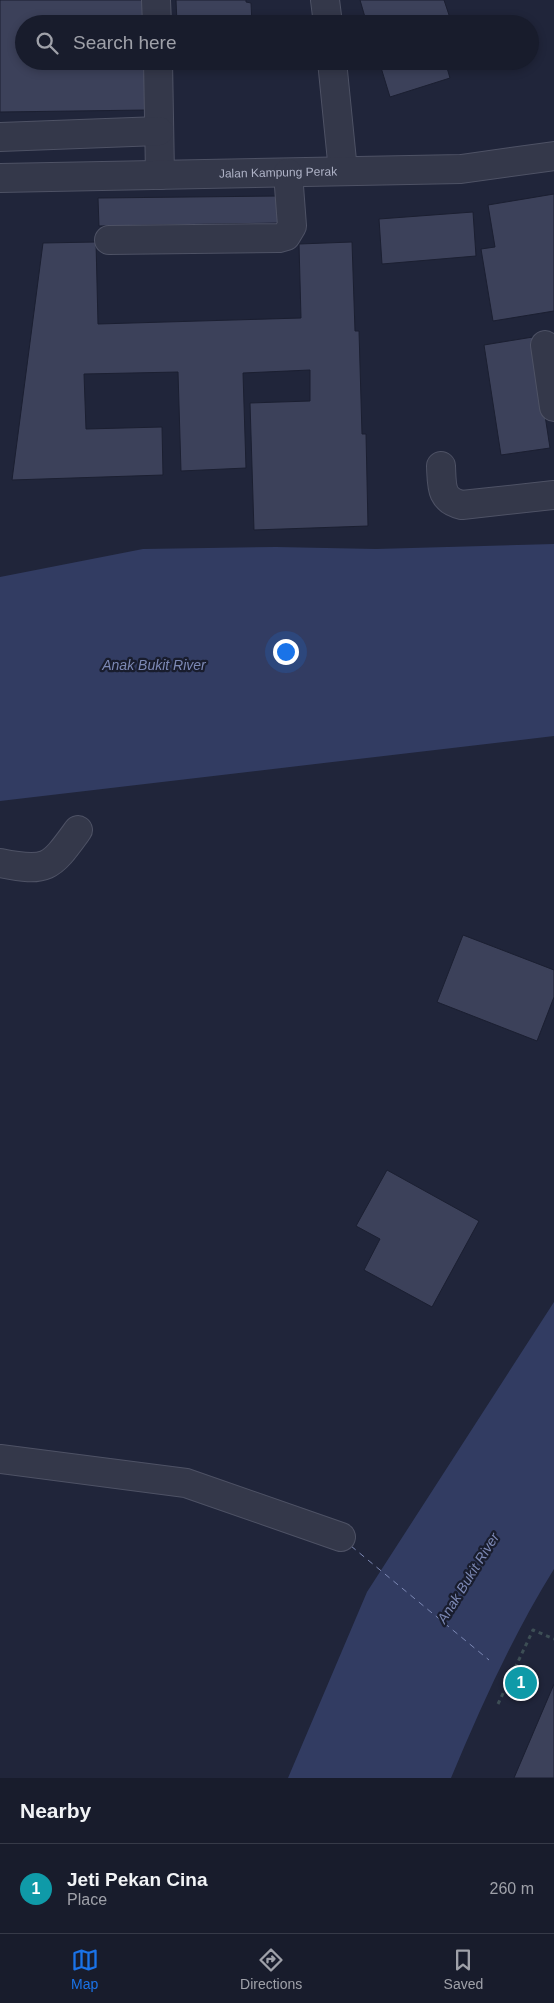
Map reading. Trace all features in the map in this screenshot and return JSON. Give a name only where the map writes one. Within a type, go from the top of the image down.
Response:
[{"type":"street","points":[[156,0],[157,15]]},
{"type":"street","points":[[325,0],[327,15]]},
{"type":"street","points":[[158,70],[160,175]]},
{"type":"street","points":[[333,70],[343,172]]},
{"type":"street","points":[[0,137],[159,131]]},
{"type":"street","name":"Jalan Kampung Perak","points":[[0,178],[461,169],[554,156]]},
{"type":"street","points":[[109,240],[279,238],[286,236],[292,226],[288,173]]},
{"type":"street","points":[[545,344],[554,407]]},
{"type":"street","points":[[441,466],[442,487],[445,495],[453,503],[462,505],[554,495]]},
{"type":"street","points":[[0,863],[18,867],[41,868],[57,858],[78,830]]},
{"type":"street","points":[[0,1459],[186,1483],[341,1537]]},
{"type":"path","points":[[498,1704],[533,1630],[554,1639]]},
{"type":"water","name":"Anak Bukit River","points":[[554,544],[554,736],[0,801],[0,577],[143,549],[276,547],[376,549]]},
{"type":"water","name":"Anak Bukit River","points":[[554,1302],[554,1569],[498,1671],[451,1778],[288,1778],[367,1592]]},
{"type":"building","points":[[0,0],[146,0],[146,15],[15,15],[15,70],[147,70],[147,110],[0,112]]},
{"type":"building","points":[[176,0],[246,0],[246,2],[251,3],[252,15],[177,15]]},
{"type":"building","points":[[360,0],[444,0],[449,15],[364,15]]},
{"type":"building","points":[[382,70],[448,70],[450,78],[390,97]]},
{"type":"building","points":[[554,194],[554,311],[493,321],[481,249],[495,247],[488,205]]},
{"type":"building","points":[[280,196],[280,223],[99,226],[98,198]]},
{"type":"building","points":[[473,212],[476,256],[382,264],[379,219]]},
{"type":"building","points":[[96,242],[98,324],[301,318],[299,244],[352,242],[355,331],[359,331],[362,434],[366,434],[368,526],[254,530],[250,403],[310,401],[310,370],[243,373],[246,468],[181,471],[178,372],[84,374],[86,429],[162,427],[163,475],[12,480],[43,243]]},
{"type":"building","points":[[533,337],[550,448],[501,455],[484,345]]},
{"type":"building","points":[[463,935],[554,970],[554,997],[537,1041],[437,1002]]},
{"type":"building","points":[[387,1170],[479,1221],[432,1307],[364,1270],[380,1239],[356,1226]]},
{"type":"building","points":[[554,1684],[554,1778],[514,1778]]},
{"type":"ferry route","points":[[351,1546],[489,1660]]},
{"type":"place","name":"Jeti Pekan Cina","points":[[521,1683]]}]
